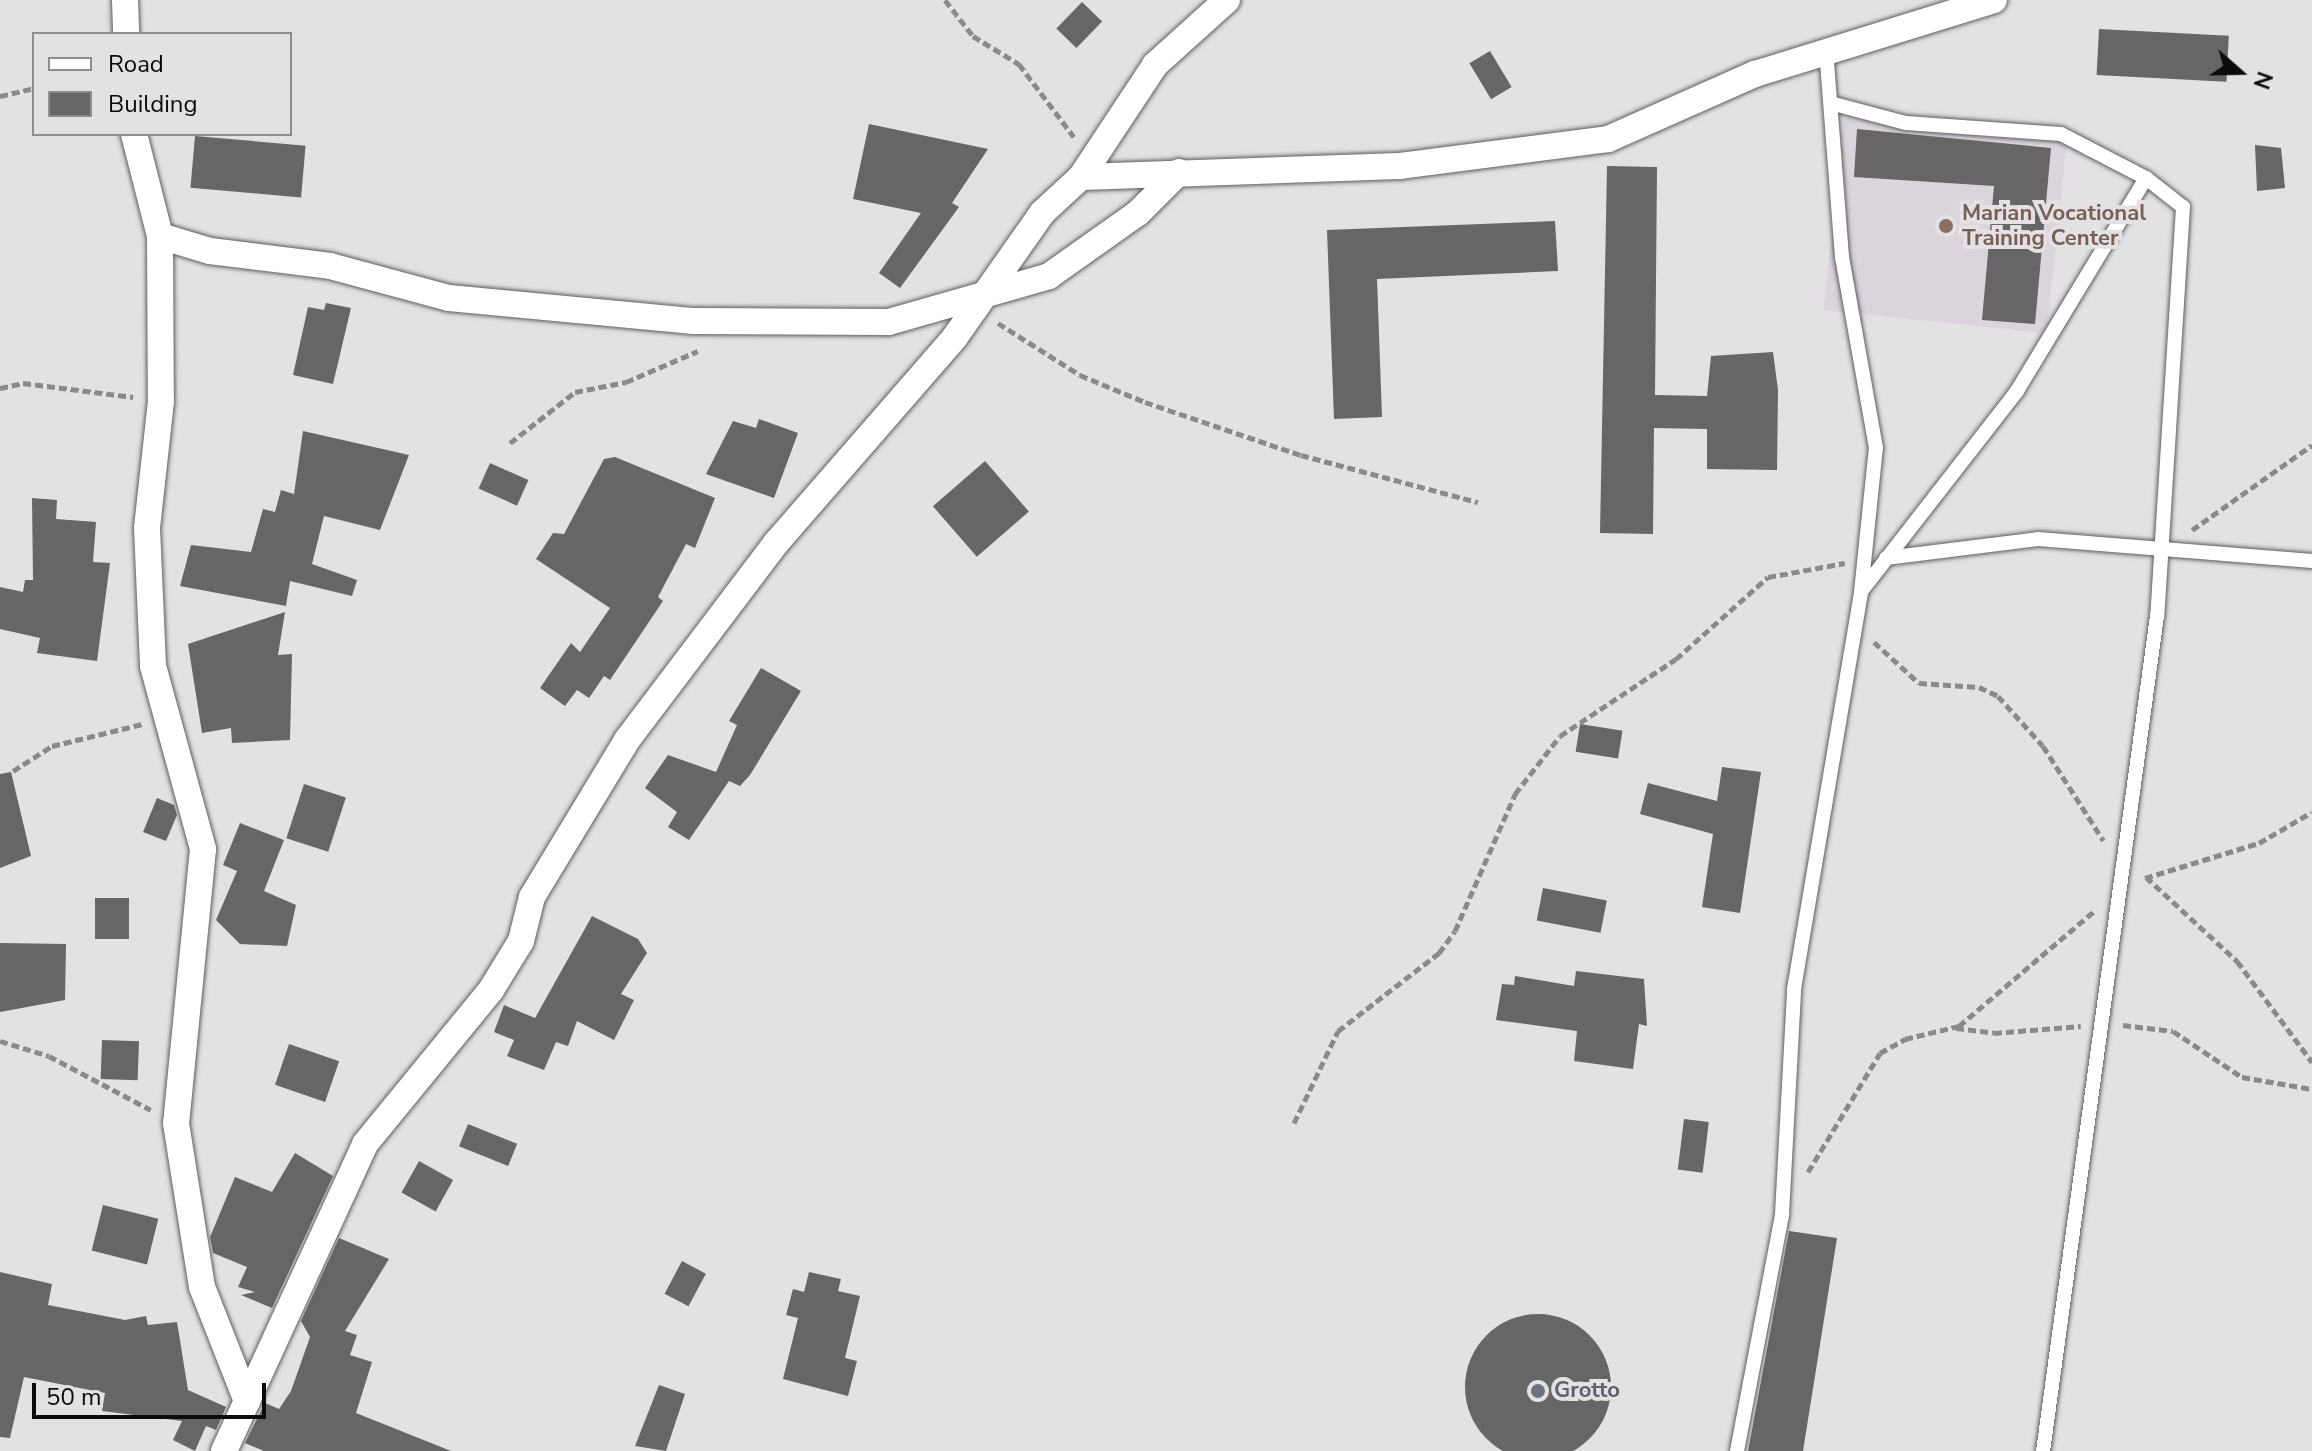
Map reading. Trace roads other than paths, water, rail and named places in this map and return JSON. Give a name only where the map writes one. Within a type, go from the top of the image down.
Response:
[{"type":"street","points":[[125,0],[126,32]]},
{"type":"street","points":[[224,1451],[365,1144],[491,990],[521,941],[532,897],[627,740],[777,542],[981,303],[1042,213],[1086,169],[1155,65],[1227,0]]},
{"type":"street","points":[[1086,169],[1179,172],[1400,166],[1608,139],[1826,49],[1994,0]]},
{"type":"street","points":[[135,136],[160,236],[161,401],[147,528],[148,609],[153,666],[171,716],[204,875],[176,1123],[202,1287],[247,1401]]},
{"type":"street","points":[[160,236],[210,251],[375,275],[449,298],[743,323],[889,322],[981,303],[1049,276],[1087,253],[1179,172]]},
{"type":"lane","points":[[1737,1451],[1782,1214],[1794,989],[1861,592],[1876,430],[1842,257],[1834,104],[1826,49]]},
{"type":"lane","points":[[1834,104],[1906,123],[2061,134],[2146,178],[2183,210],[2170,546],[2097,1025],[2043,1451]]},
{"type":"lane","points":[[1861,592],[2017,391],[2146,178]]},
{"type":"lane","points":[[1886,558],[2008,540],[2170,546],[2312,561]]},
{"type":"place","name":"Marian Vocational Training Center","points":[[1946,226]]},
{"type":"place","name":"Grotto","points":[[1538,1391]]}]
